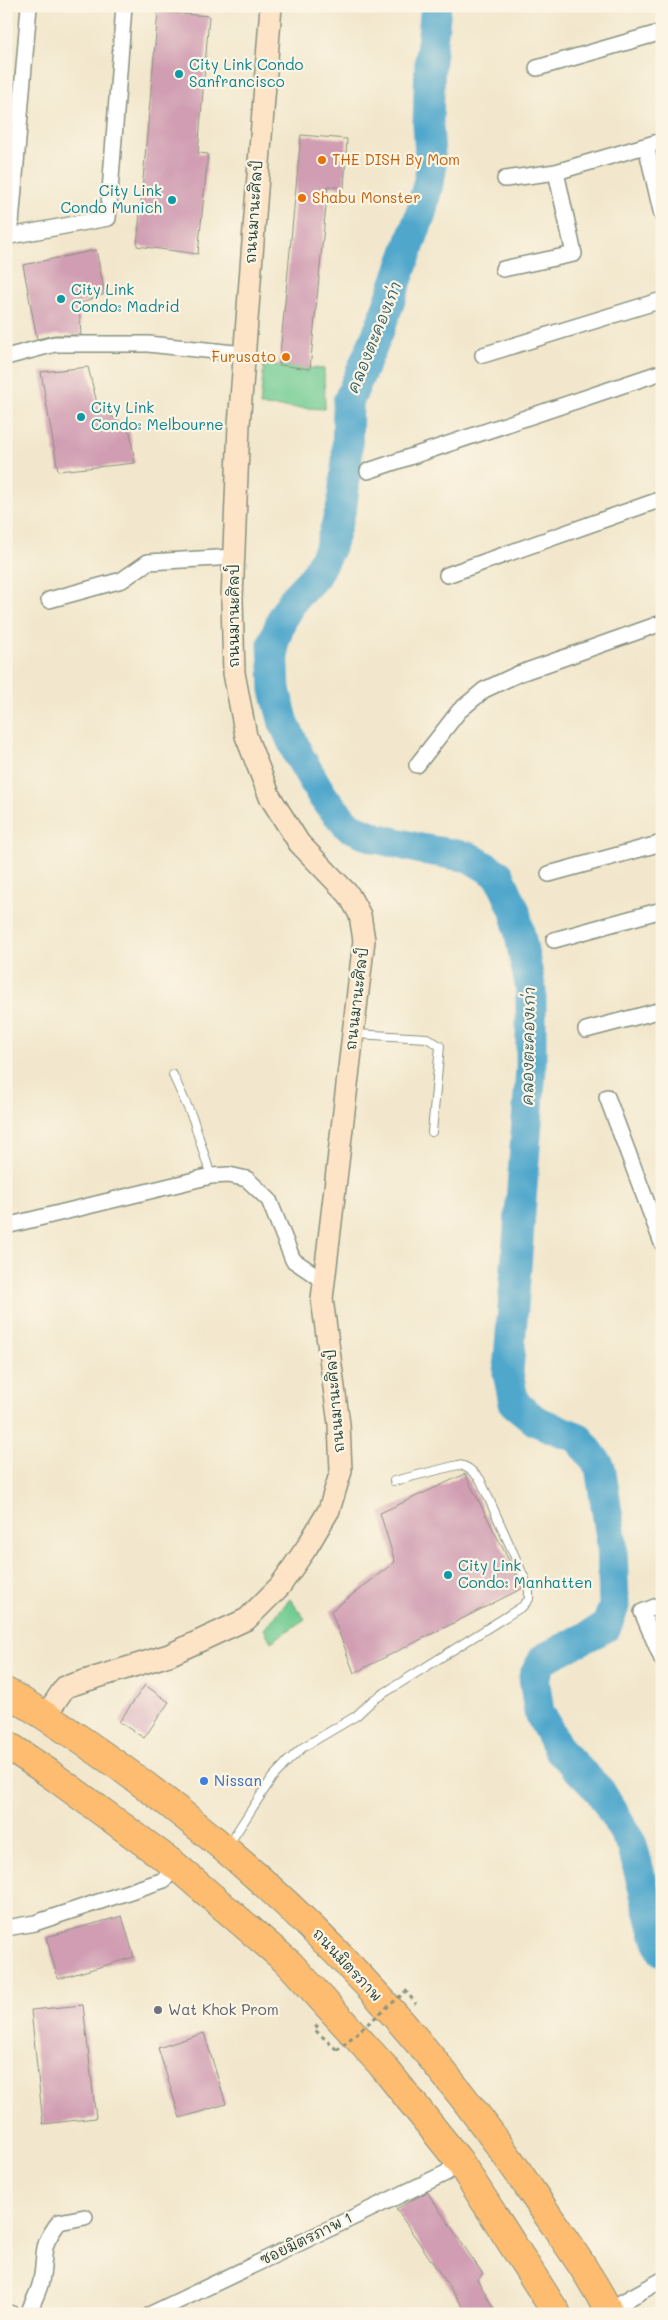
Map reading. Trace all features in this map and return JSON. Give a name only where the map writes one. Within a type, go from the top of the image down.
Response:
[{"type":"highway","name":"ถนนมิตรภาพ","points":[[6,1692],[46,1715],[174,1806],[226,1848],[284,1900],[317,1933],[416,2038],[493,2135],[569,2247],[609,2312]]},
{"type":"highway","points":[[6,1744],[49,1773],[176,1866],[290,1964],[382,2065],[459,2161],[557,2314]]},
{"type":"street","points":[[29,6],[10,236],[108,218],[124,6]]},
{"type":"street","name":"ถนนมานะศิลป์","points":[[46,1715],[65,1688],[169,1656],[247,1619],[280,1586],[307,1547],[329,1510],[341,1471],[339,1424],[322,1300],[364,940],[360,916],[349,895],[299,843],[270,797],[246,736],[234,673],[234,557],[239,425],[270,6]]},
{"type":"street","points":[[537,68],[662,32]]},
{"type":"street","points":[[505,178],[556,172],[662,141]]},
{"type":"street","points":[[646,146],[662,215]]},
{"type":"street","points":[[503,269],[574,254],[556,172]]},
{"type":"street","points":[[483,355],[662,300]]},
{"type":"street","points":[[6,357],[55,344],[148,344],[244,354]]},
{"type":"street","points":[[368,471],[662,372]]},
{"type":"street","points":[[447,575],[662,499]]},
{"type":"street","points":[[49,600],[125,579],[148,562],[234,557]]},
{"type":"street","points":[[417,765],[459,711],[484,690],[527,670],[662,623]]},
{"type":"street","points":[[549,874],[662,843]]},
{"type":"street","points":[[554,940],[662,910]]},
{"type":"street","points":[[586,1030],[662,1010]]},
{"type":"street","points":[[607,1097],[662,1244]]},
{"type":"street","points":[[6,1226],[211,1176],[229,1175],[247,1179],[269,1200],[293,1260],[324,1281]]},
{"type":"street","points":[[662,1604],[642,1612],[662,1659]]},
{"type":"street","points":[[6,1928],[35,1923],[164,1880],[176,1866]]},
{"type":"street","name":"ซอยมิตรภาพ 1","points":[[151,2314],[446,2173],[459,2161]]},
{"type":"street","points":[[28,2314],[41,2282],[43,2248],[47,2239],[59,2222],[85,2217]]},
{"type":"street","points":[[609,2312],[662,2280]]},
{"type":"street","points":[[6,2312],[12,2314]]},
{"type":"lane","points":[[353,1034],[427,1038],[436,1041],[440,1046],[432,1132]]},
{"type":"lane","points":[[173,1075],[193,1119],[211,1176]]},
{"type":"lane","points":[[226,1848],[272,1778],[302,1748],[356,1716],[373,1700],[523,1606],[529,1599],[529,1588],[480,1479],[472,1471],[465,1466],[458,1465],[394,1481]]},
{"type":"path","points":[[314,2029],[337,2050],[405,1991]]},
{"type":"green space","points":[[264,364],[324,369],[325,409],[260,406]]},
{"type":"green space","points":[[290,1599],[305,1619],[271,1642],[264,1629]]},
{"type":"building","points":[[158,12],[209,16],[198,153],[208,154],[198,254],[137,246]]},
{"type":"building","points":[[301,135],[347,139],[344,188],[328,186],[310,369],[279,365]]},
{"type":"building","name":"City Link Condo: Madrid","points":[[96,250],[105,294],[79,304],[81,335],[55,335],[37,339],[23,265]]},
{"type":"building","name":"City Link Condo: Melbourne","points":[[88,367],[97,403],[130,432],[135,463],[58,471],[41,372]]},
{"type":"building","name":"City Link Condo: Manhatten","points":[[465,1474],[523,1588],[354,1673],[331,1611],[395,1562],[380,1513]]},
{"type":"building","points":[[145,1685],[169,1702],[144,1738],[119,1722]]},
{"type":"building","points":[[122,1916],[134,1957],[58,1979],[46,1937]]},
{"type":"building","points":[[83,2005],[96,2118],[43,2124],[31,2010]]},
{"type":"building","points":[[204,2033],[226,2104],[180,2118],[158,2048]]},
{"type":"building","points":[[427,2192],[483,2274],[477,2279],[497,2314],[468,2314],[396,2209]]},
{"type":"waterway","name":"คลองตะคองเก่า","points":[[436,6],[430,61],[428,125],[431,171],[421,213],[380,328],[348,402],[347,460],[342,505],[330,547],[315,576],[295,597],[283,616],[273,644],[275,690],[284,723],[299,756],[323,797],[348,826],[376,838],[421,849],[469,857],[499,875],[515,911],[531,990],[531,1068],[508,1373],[514,1403],[536,1421],[579,1438],[600,1467],[612,1544],[614,1606],[606,1627],[543,1659],[534,1677],[539,1712],[559,1750],[600,1791],[632,1845],[655,1932],[662,1951]]},
{"type":"place","name":"City Link Condo Sanfrancisco","points":[[179,74]]},
{"type":"place","name":"THE DISH By Mom","points":[[322,160]]},
{"type":"place","name":"Shabu Monster","points":[[302,198]]},
{"type":"place","name":"City Link Condo Munich","points":[[172,200]]},
{"type":"place","name":"City Link Condo: Madrid","points":[[61,299]]},
{"type":"place","name":"Furusato","points":[[286,357]]},
{"type":"place","name":"City Link Condo: Melbourne","points":[[81,417]]},
{"type":"place","name":"City Link Condo: Manhatten","points":[[448,1575]]},
{"type":"place","name":"Nissan","points":[[204,1781]]},
{"type":"place","name":"Wat Khok Prom","points":[[158,2010]]}]
